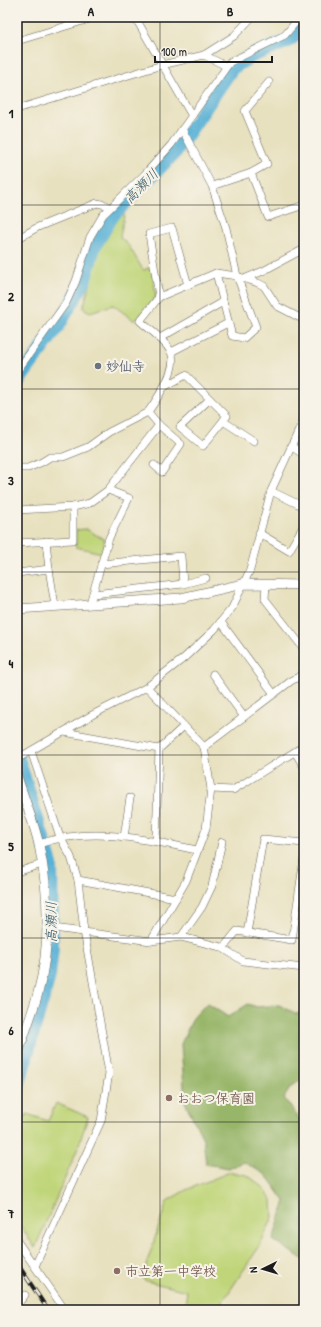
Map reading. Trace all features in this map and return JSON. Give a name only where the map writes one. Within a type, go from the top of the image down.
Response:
[{"type":"street","points":[[17,41],[96,17]]},
{"type":"street","points":[[136,17],[192,116]]},
{"type":"street","points":[[17,109],[162,65],[204,55],[234,36],[252,17]]},
{"type":"street","points":[[17,372],[66,303],[76,281],[90,237],[109,208],[146,173],[192,116],[230,62],[285,35],[300,17]]},
{"type":"street","points":[[204,55],[226,66]]},
{"type":"street","points":[[212,186],[251,173],[267,164],[245,111],[269,82]]},
{"type":"street","points":[[182,129],[212,186],[256,327],[244,338],[232,336],[216,273]]},
{"type":"street","points":[[251,173],[268,217],[304,206]]},
{"type":"street","points":[[17,239],[38,227],[96,203],[106,205],[109,208]]},
{"type":"street","points":[[159,297],[149,234],[172,228],[188,285]]},
{"type":"street","points":[[241,277],[263,271],[304,249]]},
{"type":"street","points":[[17,468],[28,468],[50,457],[64,457],[88,447],[109,432],[148,412],[169,379],[173,358],[171,352],[160,338],[140,321],[159,297],[216,273],[241,277],[264,286],[277,306],[304,320]]},
{"type":"street","points":[[160,338],[223,302]]},
{"type":"street","points":[[171,352],[228,323]]},
{"type":"street","points":[[164,387],[186,376],[210,399],[227,416],[203,446],[180,427],[210,399]]},
{"type":"street","points":[[148,412],[159,425],[181,444],[162,472],[154,465]]},
{"type":"street","points":[[17,759],[92,715],[146,687],[184,658],[221,622],[232,608],[250,570],[271,491],[304,419]]},
{"type":"street","points":[[223,421],[254,441]]},
{"type":"street","points":[[17,510],[73,508],[90,503],[108,490],[159,425]]},
{"type":"street","points":[[291,446],[304,455]]},
{"type":"street","points":[[91,599],[109,538],[129,498],[108,490]]},
{"type":"street","points":[[271,491],[304,507]]},
{"type":"street","points":[[17,543],[73,540],[73,508]]},
{"type":"street","points":[[259,533],[290,551],[304,524]]},
{"type":"street","points":[[46,541],[54,606]]},
{"type":"street","points":[[101,564],[181,556],[184,584]]},
{"type":"street","points":[[17,573],[49,569]]},
{"type":"street","points":[[17,609],[54,606],[184,584],[206,578]]},
{"type":"street","points":[[91,599],[180,598],[243,584],[304,585]]},
{"type":"street","points":[[266,584],[265,599],[304,648]]},
{"type":"street","points":[[221,622],[274,694]]},
{"type":"street","points":[[213,674],[244,716]]},
{"type":"street","points":[[204,748],[244,716],[304,674]]},
{"type":"street","points":[[146,687],[204,748],[211,789],[206,829],[186,881],[151,941]]},
{"type":"street","points":[[156,841],[159,749],[184,726]]},
{"type":"street","points":[[64,732],[159,749]]},
{"type":"street","points":[[211,789],[233,790],[304,746]]},
{"type":"street","points":[[31,751],[60,837],[71,857],[78,880],[84,931],[109,1073],[100,1121],[35,1266]]},
{"type":"street","points":[[295,752],[304,767]]},
{"type":"street","points":[[17,776],[39,844],[46,894],[45,960],[38,993],[17,1056]]},
{"type":"street","points":[[124,837],[130,798]]},
{"type":"street","points":[[39,844],[60,837],[104,834],[156,841],[197,850]]},
{"type":"street","points":[[247,932],[263,839],[304,843]]},
{"type":"street","points":[[181,937],[202,907],[212,886],[222,842]]},
{"type":"street","points":[[223,948],[237,931],[292,940],[304,858]]},
{"type":"street","points":[[17,872],[42,864]]},
{"type":"street","points":[[78,880],[176,898]]},
{"type":"street","points":[[46,927],[151,941],[181,937],[223,948],[243,961],[304,968]]},
{"type":"street","points":[[17,1241],[64,1310]]},
{"type":"street","points":[[17,1305],[25,1295]]},
{"type":"green space","points":[[120,208],[125,211],[120,237],[129,246],[143,270],[152,267],[156,297],[135,321],[113,305],[90,312],[83,308],[90,284],[86,282],[103,234]]},
{"type":"green space","points":[[86,529],[105,540],[102,553],[76,547],[76,530]]},
{"type":"green space","points":[[207,1003],[228,1017],[248,1004],[257,1007],[279,1005],[297,1014],[304,1011],[304,1077],[290,1088],[284,1098],[304,1125],[304,1260],[273,1240],[285,1201],[266,1175],[244,1162],[229,1168],[206,1164],[203,1139],[185,1102],[181,1044],[193,1018]]},
{"type":"green space","points":[[56,1103],[88,1117],[77,1150],[35,1248],[17,1220],[17,1131],[27,1114],[48,1121]]},
{"type":"green space","points":[[230,1172],[247,1175],[263,1187],[272,1200],[273,1217],[259,1247],[217,1310],[195,1310],[185,1306],[187,1291],[146,1281],[142,1278],[167,1201],[186,1190]]},
{"type":"waterway","name":"高瀬川","points":[[17,383],[57,328],[84,282],[94,247],[113,215],[176,151],[232,68],[251,56],[286,42],[296,35],[304,25]]},
{"type":"waterway","name":"高瀬川","points":[[17,755],[51,864],[52,947],[49,976],[17,1089]]},
{"type":"railway","points":[[17,1263],[48,1310]]},
{"type":"place","name":"妙仙寺","points":[[98,366]]},
{"type":"place","name":"おおつ保育園","points":[[169,1098]]},
{"type":"place","name":"市立第一中学校","points":[[117,1271]]}]
